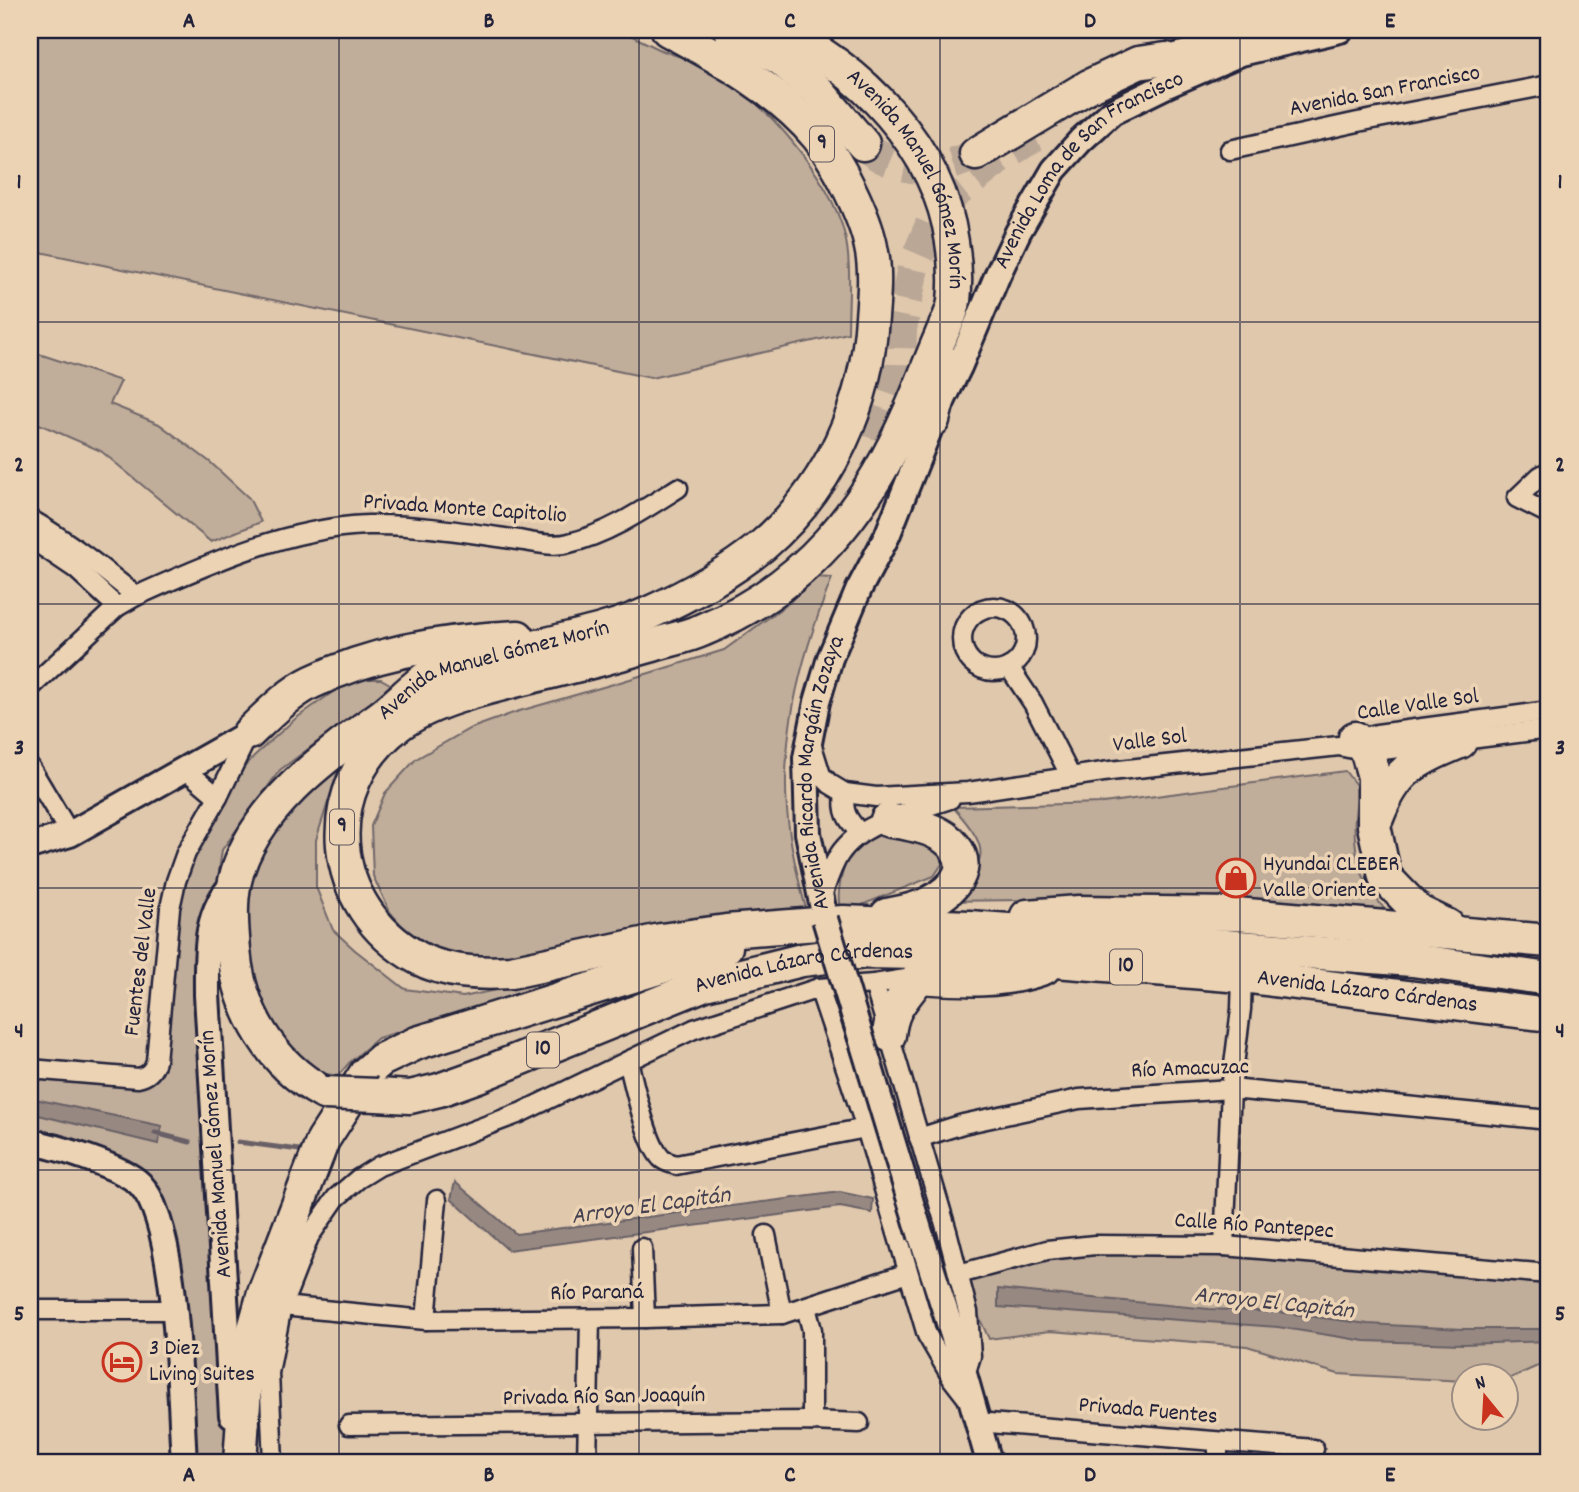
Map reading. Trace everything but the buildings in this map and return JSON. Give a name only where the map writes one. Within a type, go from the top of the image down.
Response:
[{"type":"highway","name":"Avenida Manuel Gómez Morín","points":[[235,881],[242,860],[258,830],[289,791],[328,754],[391,709],[435,673],[647,615],[700,587],[761,547],[814,489],[838,451],[858,402],[869,359],[874,289],[871,247],[850,191],[819,139],[793,111],[719,57],[668,30]]},
{"type":"highway","points":[[730,30],[782,60],[817,90],[863,144]]},
{"type":"highway","name":"Avenida Manuel Gómez Morín","points":[[776,30],[802,41],[844,70],[883,106],[928,167],[950,224],[954,253],[954,304],[897,441],[879,473],[827,546],[786,581],[739,613],[699,632],[434,706],[402,723],[376,745],[359,767],[344,806],[343,853],[353,884],[366,910],[381,929],[418,958],[461,972],[512,972],[661,940],[830,913]]},
{"type":"highway","points":[[1047,127],[1106,90],[1166,60]]},
{"type":"highway","points":[[976,154],[1089,86],[1138,63],[1166,60]]},
{"type":"highway","points":[[933,420],[956,335],[954,304]]},
{"type":"highway","points":[[647,615],[739,592],[770,570],[820,524],[857,474],[876,440]]},
{"type":"highway","points":[[249,733],[310,683],[399,653],[475,639],[583,634]]},
{"type":"highway","points":[[1374,826],[1385,797],[1399,777],[1416,761],[1460,742]]},
{"type":"highway","points":[[1354,746],[1376,787],[1374,826],[1385,877],[1419,912],[1459,931]]},
{"type":"highway","points":[[240,1462],[246,1374],[264,1293],[323,1140],[366,1073],[381,1060],[417,1043],[830,913],[915,909],[948,891],[960,877],[962,862],[956,848],[943,836],[922,827],[874,827]]},
{"type":"highway","name":"Avenida Lázaro Cárdenas","points":[[235,881],[233,943],[242,995],[268,1047],[296,1076],[324,1093],[410,1097],[439,1090],[705,984],[802,960],[866,952],[970,954],[1242,976],[1549,1015]]},
{"type":"highway","name":"Avenida Lázaro Cárdenas","points":[[830,913],[969,927],[1412,960],[1549,979]]},
{"type":"highway","points":[[969,927],[990,921],[1042,914],[1236,914],[1459,931],[1549,941]]},
{"type":"highway","points":[[889,1035],[890,1018],[894,1009],[919,977],[996,980],[1027,974],[1059,962]]},
{"type":"street","name":"Avenida Loma de San Francisco","points":[[1166,60],[1265,30]]},
{"type":"street","name":"Avenida Loma de San Francisco","points":[[933,420],[1018,232],[1054,170],[1082,140],[1112,112],[1203,68],[1241,53],[1340,30]]},
{"type":"street","name":"Avenida San Francisco","points":[[1230,150],[1549,85]]},
{"type":"street","name":"Avenida Ricardo Margáin Zozaya","points":[[933,420],[887,536],[859,589],[830,658],[806,758],[808,833],[921,1236],[953,1335],[989,1462]]},
{"type":"street","points":[[1549,471],[1539,476],[1517,498],[1549,514]]},
{"type":"street","name":"Privada Monte Capitolio","points":[[30,688],[117,607],[136,596],[256,546],[334,528],[369,525],[428,527],[566,544],[592,536],[647,508],[678,488]]},
{"type":"street","points":[[30,519],[89,558],[136,596]]},
{"type":"street","points":[[30,538],[76,569],[117,607]]},
{"type":"street","points":[[1009,667],[1033,703],[1071,777]]},
{"type":"street","name":"Calle Valle Sol","points":[[1354,746],[1549,711]]},
{"type":"street","name":"Calle Valle Sol","points":[[1354,746],[1460,742],[1549,729]]},
{"type":"street","points":[[30,846],[70,834],[249,733]]},
{"type":"street","name":"Fuentes del Valle","points":[[30,1069],[138,1078],[148,1074],[156,1061],[170,908],[176,881],[186,853],[218,797],[249,733]]},
{"type":"street","points":[[810,735],[821,775],[845,793],[846,818],[874,827]]},
{"type":"street","name":"Valle Sol","points":[[845,793],[876,797],[968,792],[1071,777],[1354,746]]},
{"type":"street","points":[[30,767],[70,834]]},
{"type":"street","points":[[185,769],[218,797]]},
{"type":"street","name":"Valle Sol","points":[[830,913],[839,854],[874,827],[968,792]]},
{"type":"street","name":"Avenida Manuel Gómez Morín","points":[[234,1462],[207,995],[208,945],[212,918],[218,902],[235,881]]},
{"type":"street","points":[[1224,1246],[1231,1089],[1241,1009],[1242,976]]},
{"type":"street","points":[[272,1462],[269,1373],[282,1306],[309,1237],[336,1198],[358,1179],[379,1166],[520,1114],[694,1029],[820,988],[874,985],[919,977]]},
{"type":"street","name":"Avenida Ricardo Margáin Zozaya","points":[[874,985],[959,1274],[971,1328],[971,1356],[964,1378]]},
{"type":"street","points":[[820,988],[866,1128],[927,1335],[974,1413]]},
{"type":"street","points":[[628,1061],[652,1143],[667,1163],[676,1165],[866,1128]]},
{"type":"street","name":"Río Amacuzac","points":[[919,1138],[963,1124],[1079,1099],[1231,1089],[1549,1120]]},
{"type":"street","points":[[30,1142],[112,1168],[139,1183],[151,1199],[164,1238],[173,1310],[184,1462]]},
{"type":"street","points":[[426,1320],[437,1200]]},
{"type":"street","points":[[766,1235],[782,1314]]},
{"type":"street","name":"Calle Río Pantepec","points":[[959,1274],[1047,1250],[1069,1247],[1224,1246],[1549,1274]]},
{"type":"street","points":[[642,1248],[645,1318]]},
{"type":"street","name":"Río Paraná","points":[[282,1306],[426,1320],[782,1314],[908,1273]]},
{"type":"street","points":[[806,1307],[812,1330],[812,1421]]},
{"type":"street","points":[[30,1310],[173,1310]]},
{"type":"street","points":[[587,1462],[590,1319]]},
{"type":"street","name":"Privada Fuentes","points":[[974,1413],[1218,1443],[1314,1449]]},
{"type":"street","name":"Privada Río San Joaquín","points":[[349,1425],[812,1421],[859,1423]]},
{"type":"street","points":[[1218,1443],[1218,1462]]},
{"type":"shaded area","points":[[30,30],[620,30],[659,49],[709,68],[750,98],[792,141],[826,189],[838,213],[845,236],[849,272],[848,333],[651,378],[30,250]]},
{"type":"shaded area","points":[[30,351],[121,381],[110,404],[159,424],[210,462],[249,498],[261,522],[211,542],[101,451],[30,420]]},
{"type":"shaded area","points":[[813,577],[832,578],[801,672],[786,769],[786,802],[792,846],[810,924],[491,974],[419,946],[390,912],[373,876],[371,826],[385,793],[416,759],[469,729],[516,712],[724,650],[790,602]]},
{"type":"shaded area","points":[[362,679],[381,679],[397,688],[362,709],[280,770],[222,850],[207,955],[234,1462],[184,1462],[151,1199],[30,1142],[30,1069],[138,1078],[156,1061],[170,908],[218,797],[254,756],[295,719],[337,689]]},
{"type":"shaded area","points":[[342,758],[316,840],[316,887],[333,930],[405,989],[463,997],[673,952],[378,1038],[338,1076],[320,1073],[284,1055],[237,937],[253,850]]},
{"type":"shaded area","points":[[1345,771],[1359,789],[1355,839],[1359,864],[1363,876],[1385,910],[1115,899],[938,901],[975,868],[980,859],[976,837],[953,807],[1103,803]]},
{"type":"shaded area","points":[[884,830],[900,830],[941,851],[942,864],[934,876],[842,913],[840,885],[850,853],[862,839]]},
{"type":"shaded area","points":[[30,1098],[162,1126],[158,1144],[30,1113]]},
{"type":"shaded area","points":[[455,1182],[516,1234],[840,1192],[873,1199],[872,1213],[840,1207],[508,1250],[451,1199]]},
{"type":"shaded area","points":[[1069,1247],[1549,1270],[1549,1361],[1520,1374],[1520,1362],[1450,1362],[1450,1380],[1338,1374],[1247,1346],[1050,1331],[989,1339],[959,1274]]},
{"type":"shaded area","points":[[998,1289],[1209,1309],[1278,1312],[1368,1324],[1463,1329],[1549,1329],[1549,1341],[1463,1344],[1365,1341],[1278,1327],[998,1307]]},
{"type":"waterway","name":"Arroyo El Capitán","points":[[155,1133],[190,1142]]},
{"type":"waterway","name":"Arroyo El Capitán","points":[[238,1142],[307,1151]]},
{"type":"tunnel","points":[[876,440],[900,371],[901,329],[913,267],[934,218],[954,194],[1001,157],[1034,136]]},
{"type":"tunnel","points":[[863,144],[890,161],[918,168],[946,165],[976,154]]},
{"type":"place","name":"Hyundai CLEBER Valle Oriente","points":[[1236,878]]},
{"type":"place","name":"3 Diez Living Suites","points":[[122,1362]]}]
